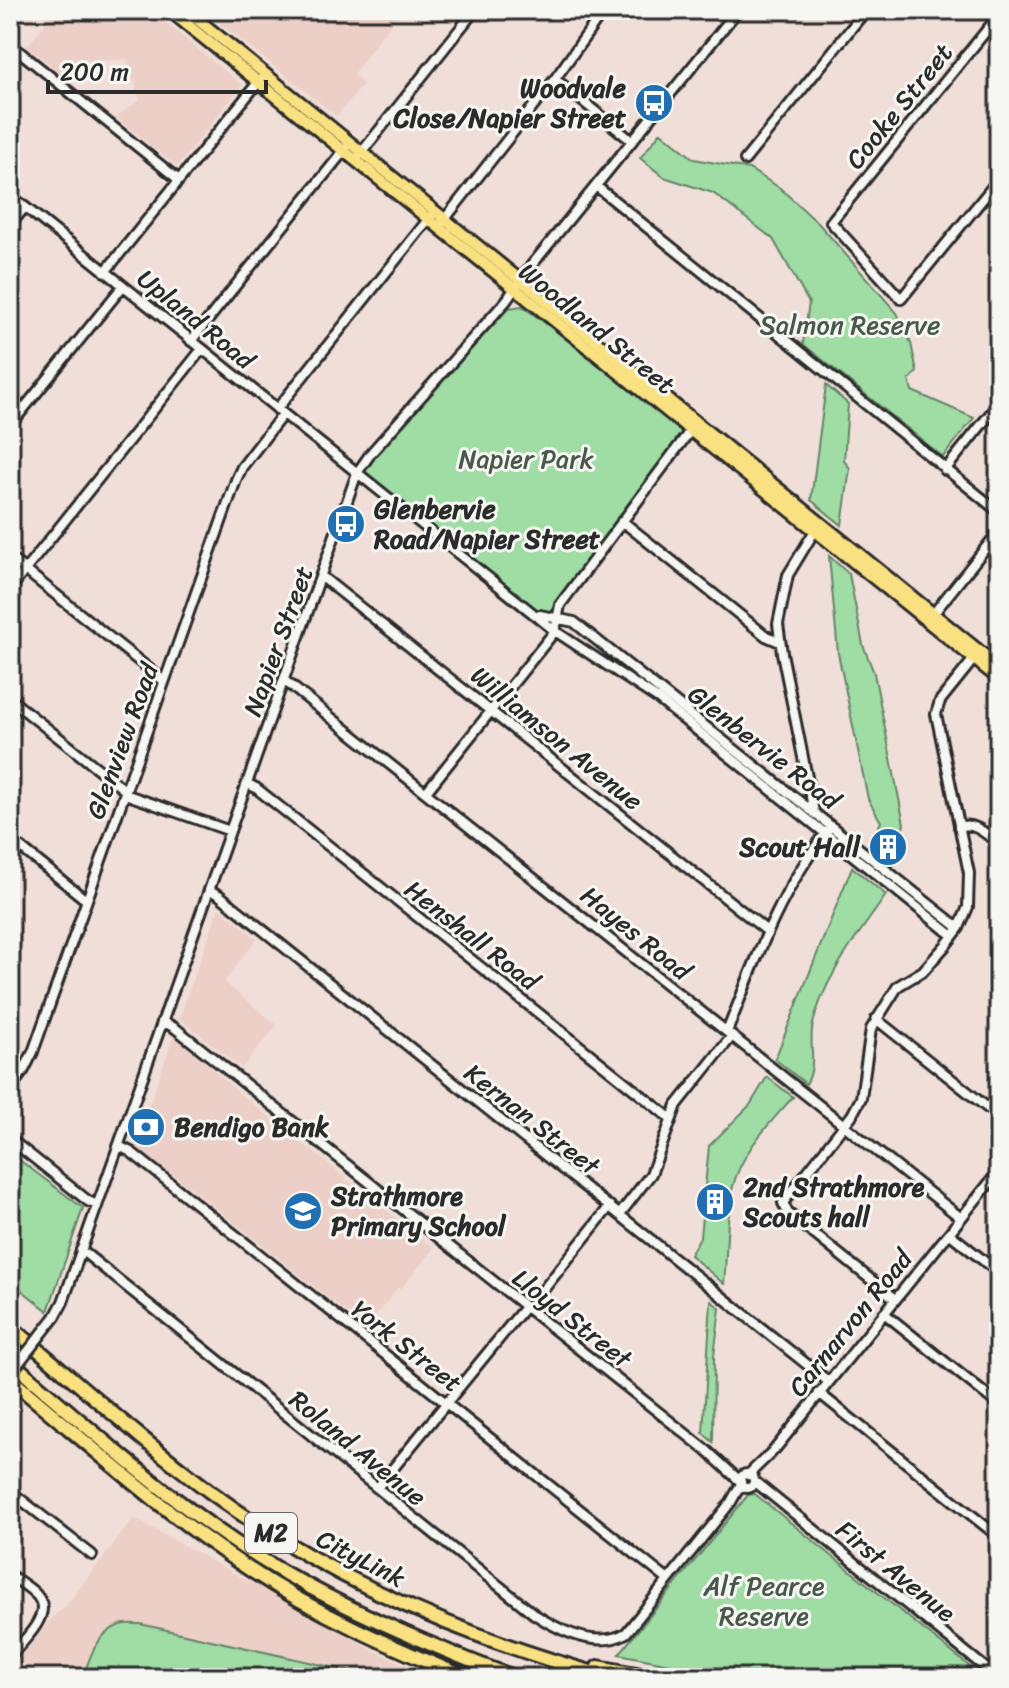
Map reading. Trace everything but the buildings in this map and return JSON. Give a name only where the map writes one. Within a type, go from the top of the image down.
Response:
[{"type":"highway","name":"CityLink","points":[[10,1326],[166,1457],[289,1545],[372,1590],[482,1638],[612,1678]]},
{"type":"highway","name":"CityLink","points":[[10,1361],[155,1483],[216,1529],[344,1606],[460,1657],[518,1678]]},
{"type":"highway","points":[[10,1376],[158,1502],[252,1571],[332,1618],[467,1678]]},
{"type":"highway","points":[[532,1654],[658,1678]]},
{"type":"highway","points":[[460,1657],[504,1678]]},
{"type":"main road","name":"Woodland Street","points":[[169,10],[261,78],[976,655],[999,679]]},
{"type":"main road","name":"Woodland Street","points":[[186,10],[261,78]]},
{"type":"main road","name":"Woodland Street","points":[[976,655],[999,667]]},
{"type":"street","points":[[358,157],[475,10]]},
{"type":"street","points":[[441,224],[555,79],[604,10]]},
{"type":"street","name":"Napier Street","points":[[10,1376],[55,1317],[80,1254],[357,473],[517,286],[738,10]]},
{"type":"street","points":[[745,160],[866,10]]},
{"type":"street","name":"Cooke Street","points":[[999,15],[831,222],[901,299],[999,179]]},
{"type":"street","points":[[10,44],[179,180]]},
{"type":"street","points":[[105,272],[261,78]]},
{"type":"street","points":[[555,79],[632,141]]},
{"type":"street","points":[[191,341],[346,147]]},
{"type":"street","points":[[596,186],[999,512]]},
{"type":"street","name":"Upland Road","points":[[10,195],[357,473]]},
{"type":"street","points":[[10,225],[25,207]]},
{"type":"street","name":"Glenview Road","points":[[10,1089],[28,1063],[242,467],[280,412],[432,216]]},
{"type":"street","points":[[10,423],[123,286]]},
{"type":"street","points":[[10,589],[202,349]]},
{"type":"street","points":[[945,470],[999,403]]},
{"type":"street","points":[[426,792],[555,631],[560,605],[693,427]]},
{"type":"street","name":"Glenbervie Road","points":[[357,473],[555,631],[658,699],[956,932]]},
{"type":"street","points":[[622,521],[758,630],[780,642]]},
{"type":"street","points":[[811,816],[807,777],[779,631],[780,604],[788,575],[817,527]]},
{"type":"street","points":[[930,618],[999,531]]},
{"type":"street","points":[[10,558],[164,681]]},
{"type":"street","name":"Williamson Avenue","points":[[322,577],[767,931]]},
{"type":"street","name":"Glenbervie Road","points":[[536,614],[574,622],[784,789],[811,816]]},
{"type":"street","points":[[758,630],[779,631]]},
{"type":"street","points":[[895,1299],[783,1206],[784,1199],[844,1125],[861,1098],[871,1029],[876,1019],[898,986],[929,965],[956,932],[968,907],[971,890],[936,714],[940,701],[976,655]]},
{"type":"street","name":"Hayes Road","points":[[285,681],[961,1218]]},
{"type":"street","points":[[10,699],[125,792],[230,831]]},
{"type":"street","points":[[784,789],[797,792],[805,785],[807,777]]},
{"type":"street","name":"Henshall Road","points":[[248,784],[670,1118]]},
{"type":"street","points":[[959,827],[966,824],[976,827],[999,844]]},
{"type":"street","points":[[620,1214],[651,1174],[677,1105],[730,1034],[767,931],[803,862],[828,830]]},
{"type":"street","points":[[10,839],[86,900]]},
{"type":"street","name":"Kernan Street","points":[[209,890],[829,1382]]},
{"type":"street","points":[[876,1019],[999,1117]]},
{"type":"street","name":"Lloyd Street","points":[[162,1021],[747,1482]]},
{"type":"street","points":[[10,1139],[97,1205]]},
{"type":"street","name":"York Street","points":[[119,1146],[131,1152],[668,1580]]},
{"type":"street","name":"Carnarvon Road","points":[[607,1641],[626,1633],[999,1171]]},
{"type":"street","points":[[377,1488],[610,1206]]},
{"type":"street","points":[[949,1233],[999,1273]]},
{"type":"street","name":"Roland Avenue","points":[[80,1254],[551,1625],[607,1641]]},
{"type":"street","points":[[884,1313],[999,1405]]},
{"type":"street","points":[[819,1393],[999,1537]]},
{"type":"street","name":"First Avenue","points":[[747,1482],[769,1495],[998,1678]]},
{"type":"street","points":[[10,1491],[92,1555]]},
{"type":"street","points":[[10,1575],[40,1599],[42,1607],[37,1622],[10,1656]]},
{"type":"shaded area","points":[[57,10],[150,10],[242,85],[177,167],[116,117],[140,100],[127,59],[76,62],[64,76],[27,46]]},
{"type":"shaded area","points":[[203,10],[401,10],[353,74],[363,84],[337,116]]},
{"type":"shaded area","points":[[219,908],[257,939],[224,982],[277,1025],[242,1068],[179,1018]]},
{"type":"shaded area","name":"Strathmore Primary School","points":[[174,1035],[239,1093],[434,1248],[366,1328],[172,1173],[131,1157]]},
{"type":"shaded area","points":[[134,1518],[369,1648],[433,1678],[42,1678],[18,1660],[52,1618],[65,1607]]},
{"type":"green space","name":"Salmon Reserve","points":[[661,132],[694,159],[749,169],[780,188],[819,224],[897,313],[911,343],[917,372],[909,380],[912,391],[974,418],[943,457],[803,344],[809,303],[773,239],[713,193],[664,177],[640,158]]},
{"type":"green space","name":"Napier Park","points":[[522,306],[690,431],[546,617],[357,473],[509,308]]},
{"type":"green space","points":[[826,385],[848,404],[844,461],[850,468],[842,525],[811,500]]},
{"type":"green space","points":[[829,556],[849,574],[863,645],[874,673],[904,824],[893,868],[867,848],[881,822],[868,799],[838,653]]},
{"type":"green space","points":[[852,867],[886,895],[825,989],[813,1024],[812,1062],[806,1084],[775,1059]]},
{"type":"green space","points":[[767,1077],[793,1097],[756,1140],[736,1176],[729,1213],[724,1284],[690,1255],[700,1237],[709,1146],[750,1105]]},
{"type":"green space","points":[[10,1153],[83,1208],[48,1311],[10,1281]]},
{"type":"green space","points":[[711,1301],[720,1308],[714,1356],[713,1442],[703,1433]]},
{"type":"green space","name":"Alf Pearce Reserve","points":[[755,1494],[984,1678],[763,1678],[705,1671],[619,1654],[748,1495]]},
{"type":"green space","points":[[122,1624],[140,1624],[380,1678],[83,1678],[91,1655],[105,1634]]},
{"type":"place","name":"Woodvale Close/Napier Street","points":[[654,103]]},
{"type":"place","name":"Glenbervie Road/Napier Street","points":[[346,524]]},
{"type":"place","name":"Scout Hall","points":[[888,847]]},
{"type":"place","name":"Bendigo Bank","points":[[146,1127]]},
{"type":"place","name":"2nd Strathmore Scouts hall","points":[[715,1202]]},
{"type":"place","name":"Strathmore Primary School","points":[[303,1211]]}]
